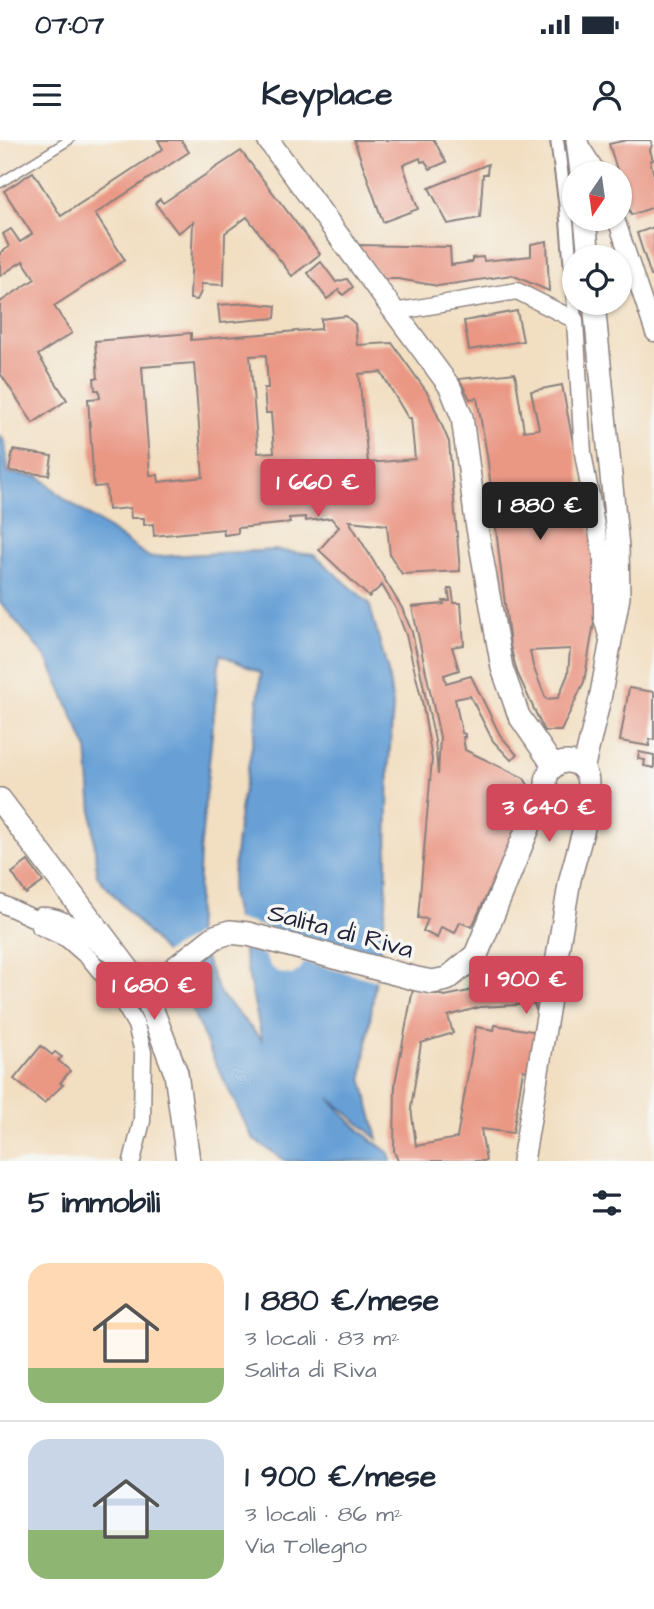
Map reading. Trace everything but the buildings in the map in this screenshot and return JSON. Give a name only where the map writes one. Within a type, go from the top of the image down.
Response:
[{"type":"main road","name":"Salita di Riva","points":[[153,986],[215,937],[230,932],[248,934],[417,979],[432,982],[447,979],[476,955],[530,823],[553,797]]},
{"type":"main road","points":[[0,800],[128,968],[153,986],[176,1073],[188,1161]]},
{"type":"street","points":[[268,140],[450,387],[462,418],[502,668],[519,716],[554,767]]},
{"type":"street","points":[[571,140],[577,161]]},
{"type":"street","points":[[571,140],[588,161]]},
{"type":"street","points":[[571,140],[566,208],[583,453],[602,559],[602,618],[610,645]]},
{"type":"street","points":[[620,231],[654,333]]},
{"type":"street","points":[[394,312],[517,292],[575,320]]},
{"type":"street","points":[[583,770],[620,597],[618,547],[595,315]]},
{"type":"street","points":[[523,1161],[570,878],[587,817],[585,793],[588,781],[579,766],[566,762],[554,767],[546,779],[553,797],[570,824],[570,878]]},
{"type":"street","points":[[553,797],[570,804],[585,793]]},
{"type":"street","points":[[0,903],[67,939],[90,959],[117,992],[136,1025],[143,1052],[142,1121],[132,1161]]},
{"type":"street","points":[[42,925],[40,916],[48,915],[62,920],[89,937],[128,968]]},
{"type":"lane","points":[[0,183],[69,140]]},
{"type":"water","points":[[0,436],[5,442],[8,473],[40,477],[65,499],[149,557],[276,550],[314,555],[369,603],[388,672],[393,707],[386,906],[362,1078],[378,1139],[329,1098],[357,1128],[389,1153],[391,1161],[286,1161],[253,1139],[214,1060],[169,957],[97,876],[87,748],[48,660],[0,602]],"holes":[[[220,654],[261,673],[255,730],[240,810],[231,893],[262,1040],[220,994],[196,938],[200,853]]]},
{"type":"pier","points":[[233,918],[382,958],[378,981],[304,962],[300,970],[292,975],[279,973],[271,967],[264,955],[239,947]]},
{"type":"pier","points":[[200,932],[200,938],[172,971],[163,954]]}]
